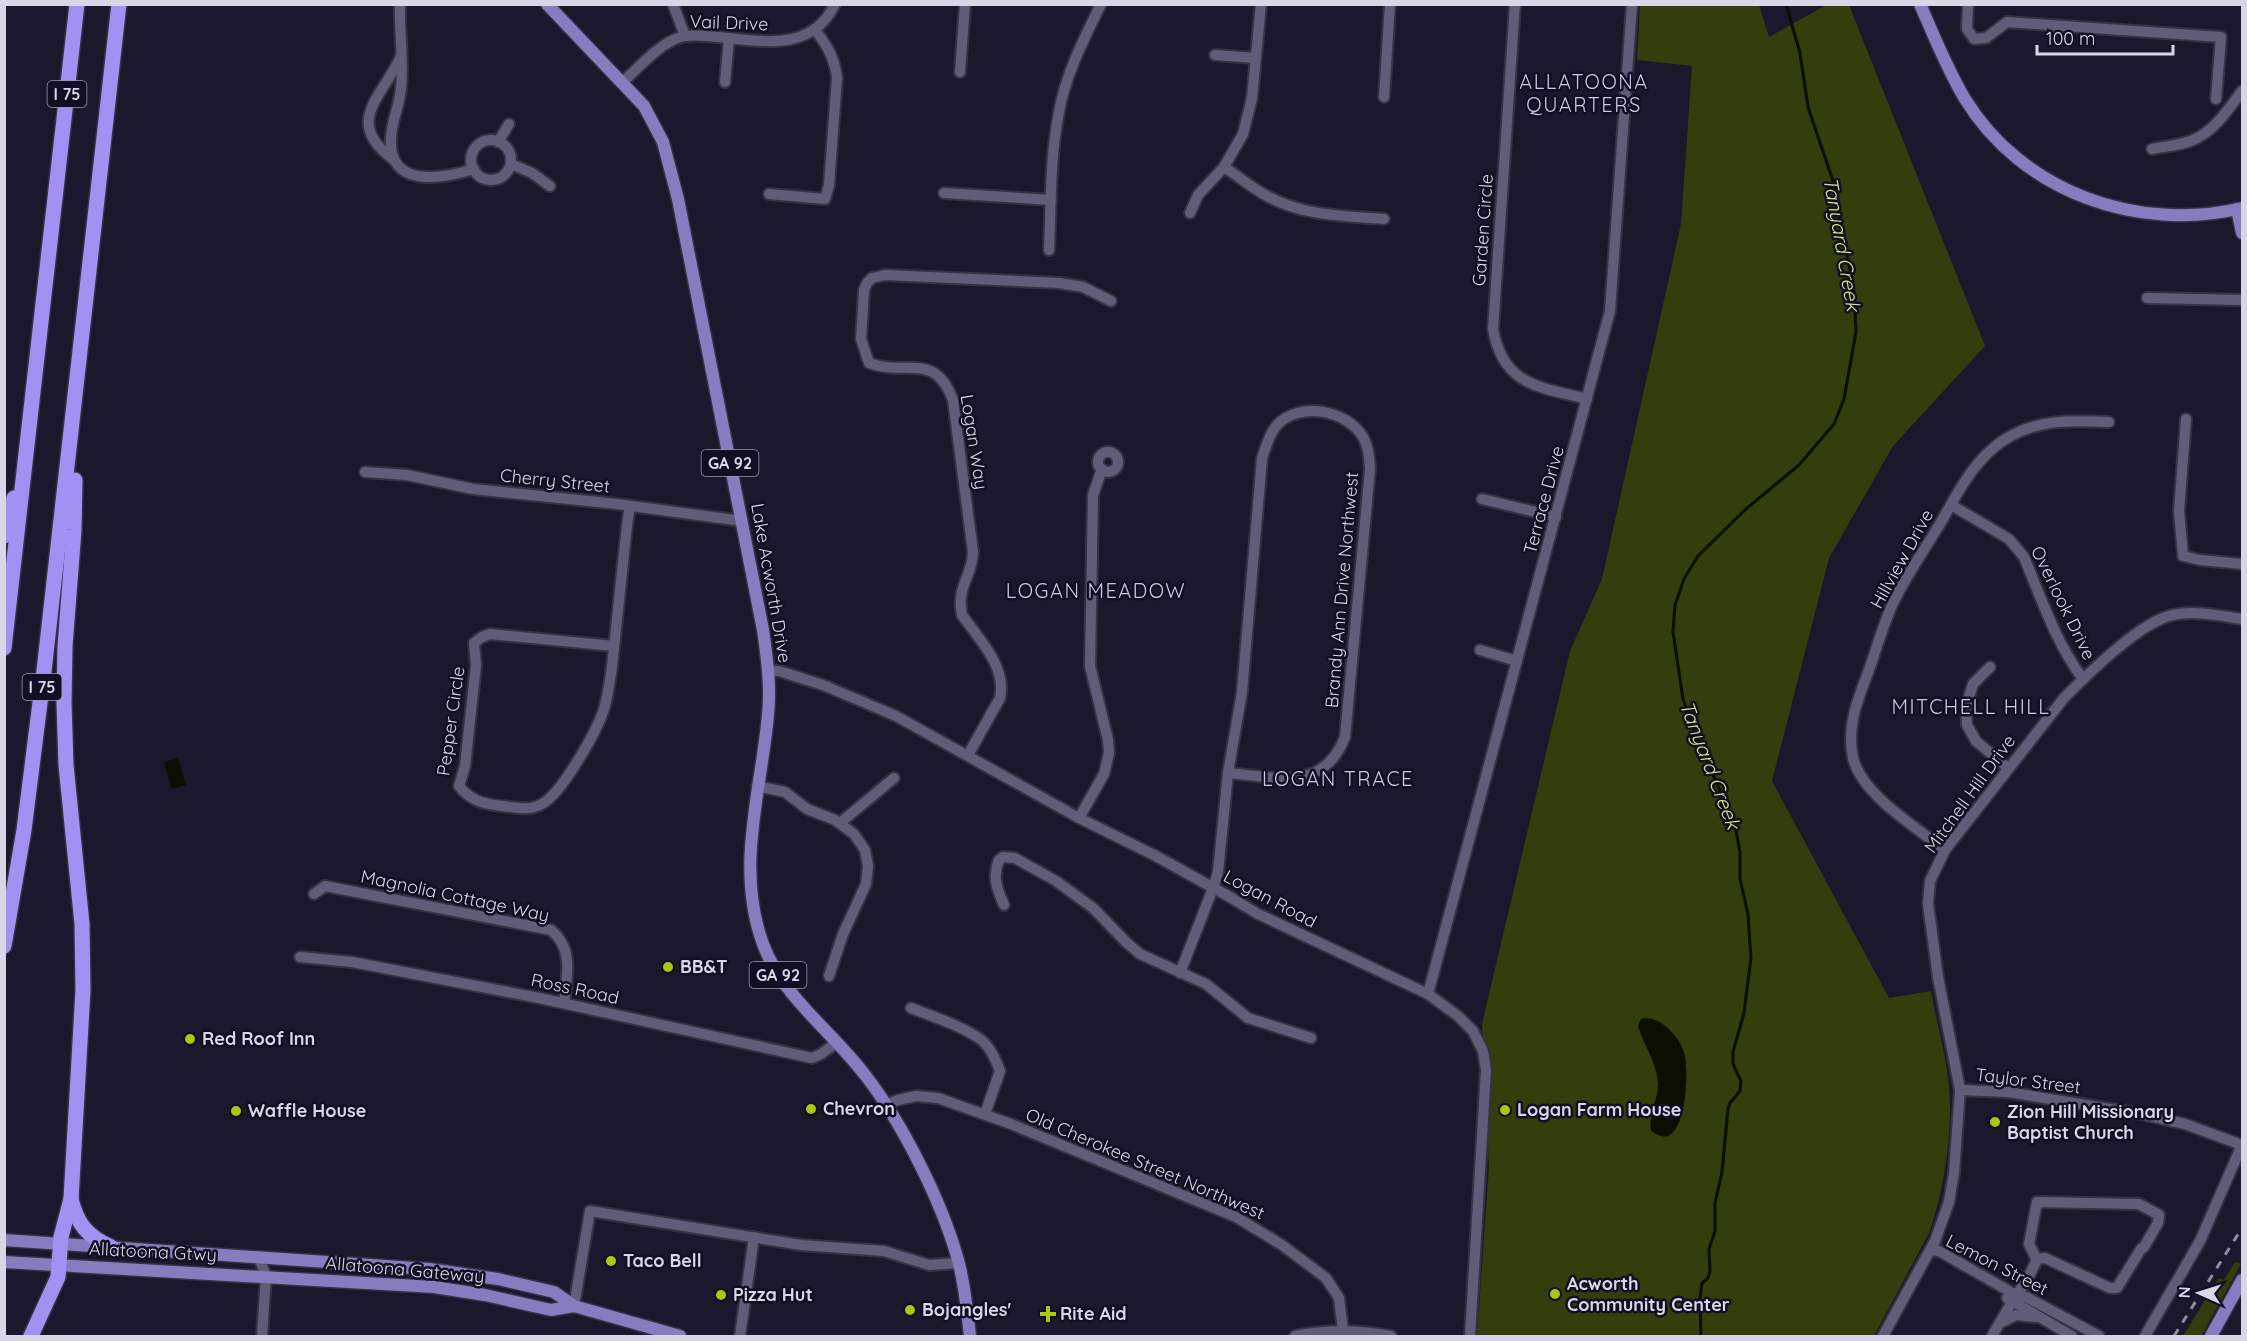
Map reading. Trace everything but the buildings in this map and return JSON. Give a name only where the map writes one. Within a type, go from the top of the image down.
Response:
[{"type":"highway","name":"I 75","points":[[4,648],[77,4]]},
{"type":"highway","name":"I 75","points":[[4,946],[24,830],[120,4]]},
{"type":"highway","points":[[31,1336],[58,1277],[60,1244],[71,1199],[83,990],[82,924],[66,765],[64,713],[65,646],[74,530],[72,426]]},
{"type":"highway","points":[[4,536],[24,472]]},
{"type":"highway","points":[[71,1199],[76,1216],[85,1231],[111,1247]]},
{"type":"main road","name":"Lake Acworth Drive","points":[[548,4],[635,94],[652,119],[670,165],[742,521],[769,671],[768,714],[749,849],[754,910],[762,942],[781,979],[815,1022],[865,1074],[886,1105],[927,1180],[952,1238],[959,1263],[970,1336]]},
{"type":"main road","points":[[1920,4],[1965,99],[1982,123],[2009,150],[2046,179],[2081,197],[2138,213],[2183,216],[2240,208],[2242,233]]},
{"type":"main road","points":[[4,1240],[259,1258]]},
{"type":"main road","name":"Allatoona Gateway","points":[[259,1258],[429,1269],[498,1279],[554,1292],[574,1306]]},
{"type":"main road","name":"Allatoona Gtwy","points":[[4,1262],[245,1275]]},
{"type":"main road","name":"Allatoona Gateway","points":[[245,1275],[450,1288],[551,1310],[574,1306]]},
{"type":"main road","points":[[2211,1336],[2242,1280]]},
{"type":"main road","points":[[574,1306],[680,1336]]},
{"type":"main road","points":[[964,1336],[968,1316]]},
{"type":"street","points":[[673,4],[685,36]]},
{"type":"street","points":[[769,194],[825,200],[829,185],[837,78],[831,53],[815,30],[835,4]]},
{"type":"street","points":[[960,72],[965,4]]},
{"type":"street","points":[[1049,250],[1059,110],[1077,55],[1101,4]]},
{"type":"street","points":[[1190,213],[1198,195],[1224,167],[1243,134],[1248,117],[1261,4]]},
{"type":"street","points":[[1384,97],[1390,4]]},
{"type":"street","name":"Garden Circle","points":[[1515,4],[1493,329],[1495,341],[1504,363],[1522,380],[1535,386],[1587,399]]},
{"type":"street","name":"Terrace Drive","points":[[1428,994],[1610,311],[1632,4]]},
{"type":"street","points":[[1968,4],[1967,29],[1974,39],[1986,38],[2007,22],[2221,37],[2216,99]]},
{"type":"street","points":[[395,160],[390,149],[401,91],[402,54],[399,33],[402,6]]},
{"type":"street","name":"Vail Drive","points":[[623,82],[653,54],[672,40],[685,36],[782,41],[807,35],[815,30]]},
{"type":"street","points":[[725,82],[729,38]]},
{"type":"street","points":[[402,54],[394,72],[370,107],[368,120],[370,130],[379,148],[414,177],[439,178],[474,170]]},
{"type":"street","points":[[1215,55],[1255,58]]},
{"type":"street","points":[[2152,149],[2198,138],[2212,126],[2242,91]]},
{"type":"street","points":[[498,142],[509,124]]},
{"type":"street","points":[[489,140],[505,145],[510,152],[511,164],[505,175],[490,180],[477,174],[472,158],[478,145],[489,140]]},
{"type":"street","points":[[511,164],[532,173],[550,186]]},
{"type":"street","points":[[1224,167],[1267,196],[1293,208],[1328,215],[1384,219]]},
{"type":"street","points":[[944,193],[1051,200]]},
{"type":"street","name":"Logan Way","points":[[968,755],[1000,698],[1002,688],[998,667],[962,615],[961,591],[970,568],[973,552],[953,400],[941,377],[931,371],[920,367],[883,368],[869,363],[865,345],[861,339],[864,290],[872,278],[885,274],[1059,283],[1083,287],[1111,301]]},
{"type":"street","points":[[2147,298],[2242,300]]},
{"type":"street","name":"Brandy Ann Drive Northwest","points":[[1180,973],[1213,888],[1220,856],[1228,773],[1242,692],[1262,458],[1271,433],[1278,423],[1291,416],[1319,411],[1336,414],[1362,435],[1369,454],[1370,469],[1345,737],[1340,750],[1330,763],[1308,777],[1286,778],[1228,773]]},
{"type":"street","points":[[2186,418],[2179,511],[2183,556],[2242,564]]},
{"type":"street","name":"Hillview Drive","points":[[1945,850],[1877,797],[1862,780],[1853,759],[1851,727],[1857,703],[1890,609],[1966,478],[1993,448],[2016,433],[2056,421],[2109,422]]},
{"type":"street","points":[[1079,818],[1104,774],[1109,753],[1108,740],[1093,682],[1090,655],[1093,495],[1102,470]]},
{"type":"street","name":"Cherry Street","points":[[365,472],[407,475],[474,489],[742,521]]},
{"type":"street","points":[[1482,499],[1556,517]]},
{"type":"street","name":"Overlook Drive","points":[[1951,505],[2017,546],[2024,557],[2060,642],[2083,679]]},
{"type":"street","name":"Pepper Circle","points":[[614,646],[490,634],[474,643],[476,665],[465,766],[459,786],[465,795],[472,800],[527,809],[543,804],[550,798],[583,751],[599,722],[609,687],[614,646],[630,506]]},
{"type":"street","name":"Mitchell Hill Drive","points":[[1960,1090],[1938,977],[1929,914],[1930,881],[1945,850],[2064,698],[2144,627],[2163,618],[2182,613],[2242,619]]},
{"type":"street","points":[[1480,650],[1517,661]]},
{"type":"street","points":[[1990,667],[1973,684],[1966,707],[1967,725],[1976,741],[2008,768]]},
{"type":"street","name":"Logan Road","points":[[769,671],[779,671],[812,681],[870,704],[968,755],[1079,818],[1154,855],[1258,914],[1440,1000],[1473,1031],[1482,1051],[1486,1070],[1470,1336]]},
{"type":"street","points":[[840,823],[894,778]]},
{"type":"street","points":[[757,786],[785,792],[807,809],[840,823],[860,841],[865,850],[868,866],[866,885],[843,934],[829,976]]},
{"type":"street","points":[[1004,905],[996,885],[995,873],[999,860],[1009,856],[1025,862],[1079,897],[1140,954],[1206,984],[1248,1018],[1311,1038]]},
{"type":"street","name":"Magnolia Cottage Way","points":[[314,894],[325,886],[550,930],[561,939],[567,954],[564,1003]]},
{"type":"street","name":"Ross Road","points":[[300,957],[352,962],[564,1003],[812,1058],[836,1043]]},
{"type":"street","points":[[912,1008],[982,1040],[995,1058],[1000,1071],[984,1114]]},
{"type":"street","name":"Taylor Street","points":[[1883,1336],[1943,1224],[1949,1202],[1957,1146],[1960,1090],[2008,1092],[2141,1114],[2185,1124],[2242,1145]]},
{"type":"street","name":"Old Cherokee Street Northwest","points":[[886,1105],[898,1100],[926,1096],[938,1098],[984,1114],[1253,1226],[1307,1263],[1332,1285],[1339,1298],[1343,1330]]},
{"type":"street","points":[[2145,1336],[2200,1241],[2242,1145]]},
{"type":"street","points":[[1992,1336],[2026,1282],[2036,1259],[2029,1244],[2037,1202],[2139,1204],[2159,1215],[2158,1223],[2117,1288],[2109,1288],[2045,1258],[2036,1259]]},
{"type":"street","points":[[574,1306],[590,1210],[801,1245],[884,1251],[929,1265],[959,1263]]},
{"type":"street","points":[[740,1336],[754,1237]]},
{"type":"street","name":"Lemon Street","points":[[1931,1250],[1939,1251],[2014,1298],[2033,1312],[2036,1317],[2072,1336]]},
{"type":"street","points":[[259,1258],[266,1276],[262,1336]]},
{"type":"street","name":"Lemon Street","points":[[2014,1298],[2026,1298],[2099,1336]]},
{"type":"street","points":[[2000,1323],[2016,1316],[2036,1317]]},
{"type":"street","points":[[1295,1336],[1343,1330],[1391,1336]]},
{"type":"green space","points":[[1640,5],[1759,5],[1769,37],[1826,5],[1849,5],[1985,346],[1893,446],[1829,558],[1772,781],[1889,998],[1931,991],[1946,1065],[1950,1095],[1950,1124],[1938,1204],[1929,1233],[1874,1336],[1477,1336],[1489,1167],[1482,1024],[1570,651],[1602,579],[1681,224],[1692,66],[1637,60]]},
{"type":"green space","points":[[2235,1262],[2241,1264],[2201,1336],[2183,1336],[2219,1278],[2224,1280]]},
{"type":"shaded area","points":[[178,758],[186,785],[172,789],[164,762]]},
{"type":"shaded area","points":[[1644,1018],[1663,1024],[1674,1034],[1682,1046],[1686,1060],[1683,1110],[1674,1131],[1668,1136],[1651,1131],[1650,1125],[1658,1084],[1653,1061],[1638,1026]]},
{"type":"waterway","name":"Tanyard Creek","points":[[1701,1336],[1700,1298],[1702,1283],[1708,1278],[1710,1271],[1709,1249],[1715,1231],[1715,1203],[1722,1172],[1728,1109],[1740,1091],[1741,1081],[1733,1064],[1733,1052],[1744,1013],[1751,958],[1748,914],[1740,879],[1740,852],[1735,825],[1697,738],[1683,699],[1673,632],[1675,605],[1684,579],[1698,556],[1746,509],[1799,465],[1834,424],[1844,399],[1856,332],[1854,291],[1834,184],[1808,107],[1800,53],[1786,4]]},
{"type":"railway","points":[[2174,1336],[2242,1228]]},
{"type":"place","name":"BB&T","points":[[668,967]]},
{"type":"place","name":"Red Roof Inn","points":[[190,1039]]},
{"type":"place","name":"Chevron","points":[[811,1109]]},
{"type":"place","name":"Logan Farm House","points":[[1505,1110]]},
{"type":"place","name":"Waffle House","points":[[236,1111]]},
{"type":"place","name":"Zion Hill Missionary Baptist Church","points":[[1995,1122]]},
{"type":"place","name":"Taco Bell","points":[[611,1261]]},
{"type":"place","name":"Acworth Community Center","points":[[1555,1294]]},
{"type":"place","name":"Pizza Hut","points":[[721,1295]]},
{"type":"place","name":"Bojangles'","points":[[910,1310]]},
{"type":"place","name":"Rite Aid","points":[[1048,1314]]},
{"type":"district","name":"ALLATOONA QUARTERS","points":[[1584,94]]},
{"type":"district","name":"LOGAN MEADOW","points":[[1096,591]]},
{"type":"district","name":"MITCHELL HILL","points":[[1971,707]]},
{"type":"district","name":"LOGAN TRACE","points":[[1338,779]]}]
